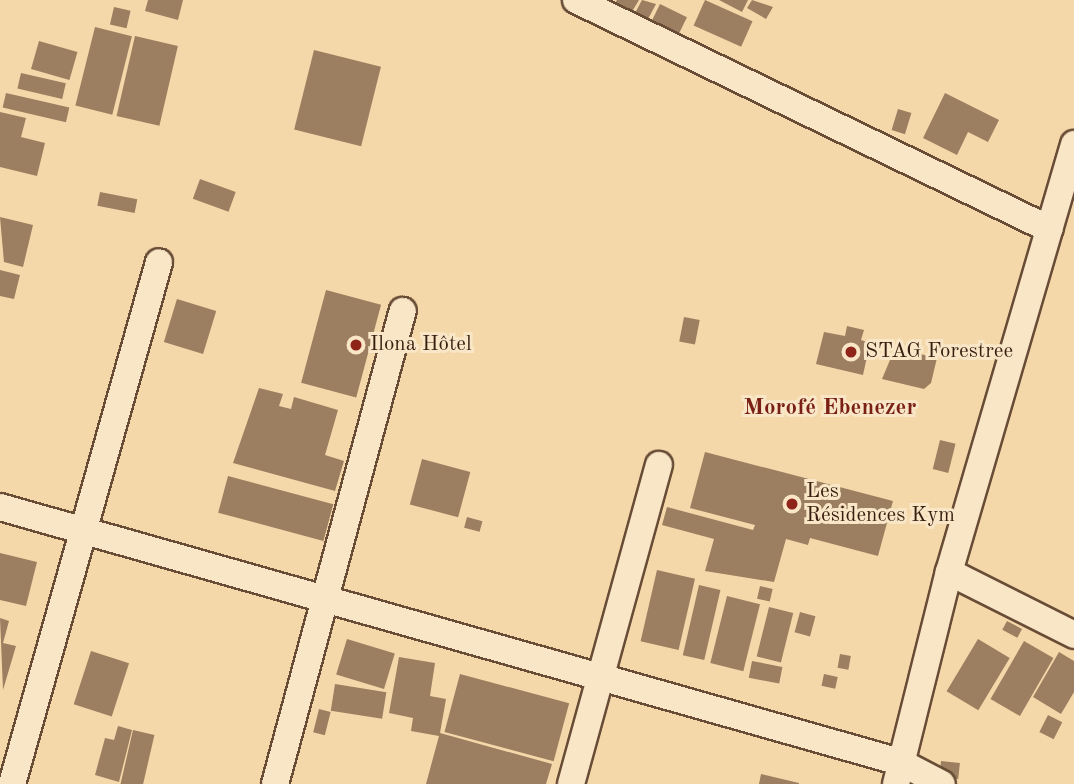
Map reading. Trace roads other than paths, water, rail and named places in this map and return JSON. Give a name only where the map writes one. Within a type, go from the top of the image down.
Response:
[{"type":"street","points":[[576,0],[1049,229]]},
{"type":"street","points":[[898,773],[949,572],[1074,144]]},
{"type":"street","points":[[12,784],[80,530],[159,262]]},
{"type":"street","points":[[275,784],[403,311]]},
{"type":"street","points":[[571,784],[659,465]]},
{"type":"street","points":[[0,507],[602,678],[898,773],[942,784]]},
{"type":"street","points":[[949,572],[1074,635]]},
{"type":"place","name":"Ilona Hôtel","points":[[356,345]]},
{"type":"place","name":"STAG Forestree","points":[[851,352]]},
{"type":"place","name":"Les Résidences Kym","points":[[792,504]]},
{"type":"district","name":"Morofé Ebenezer","points":[[830,408]]}]
